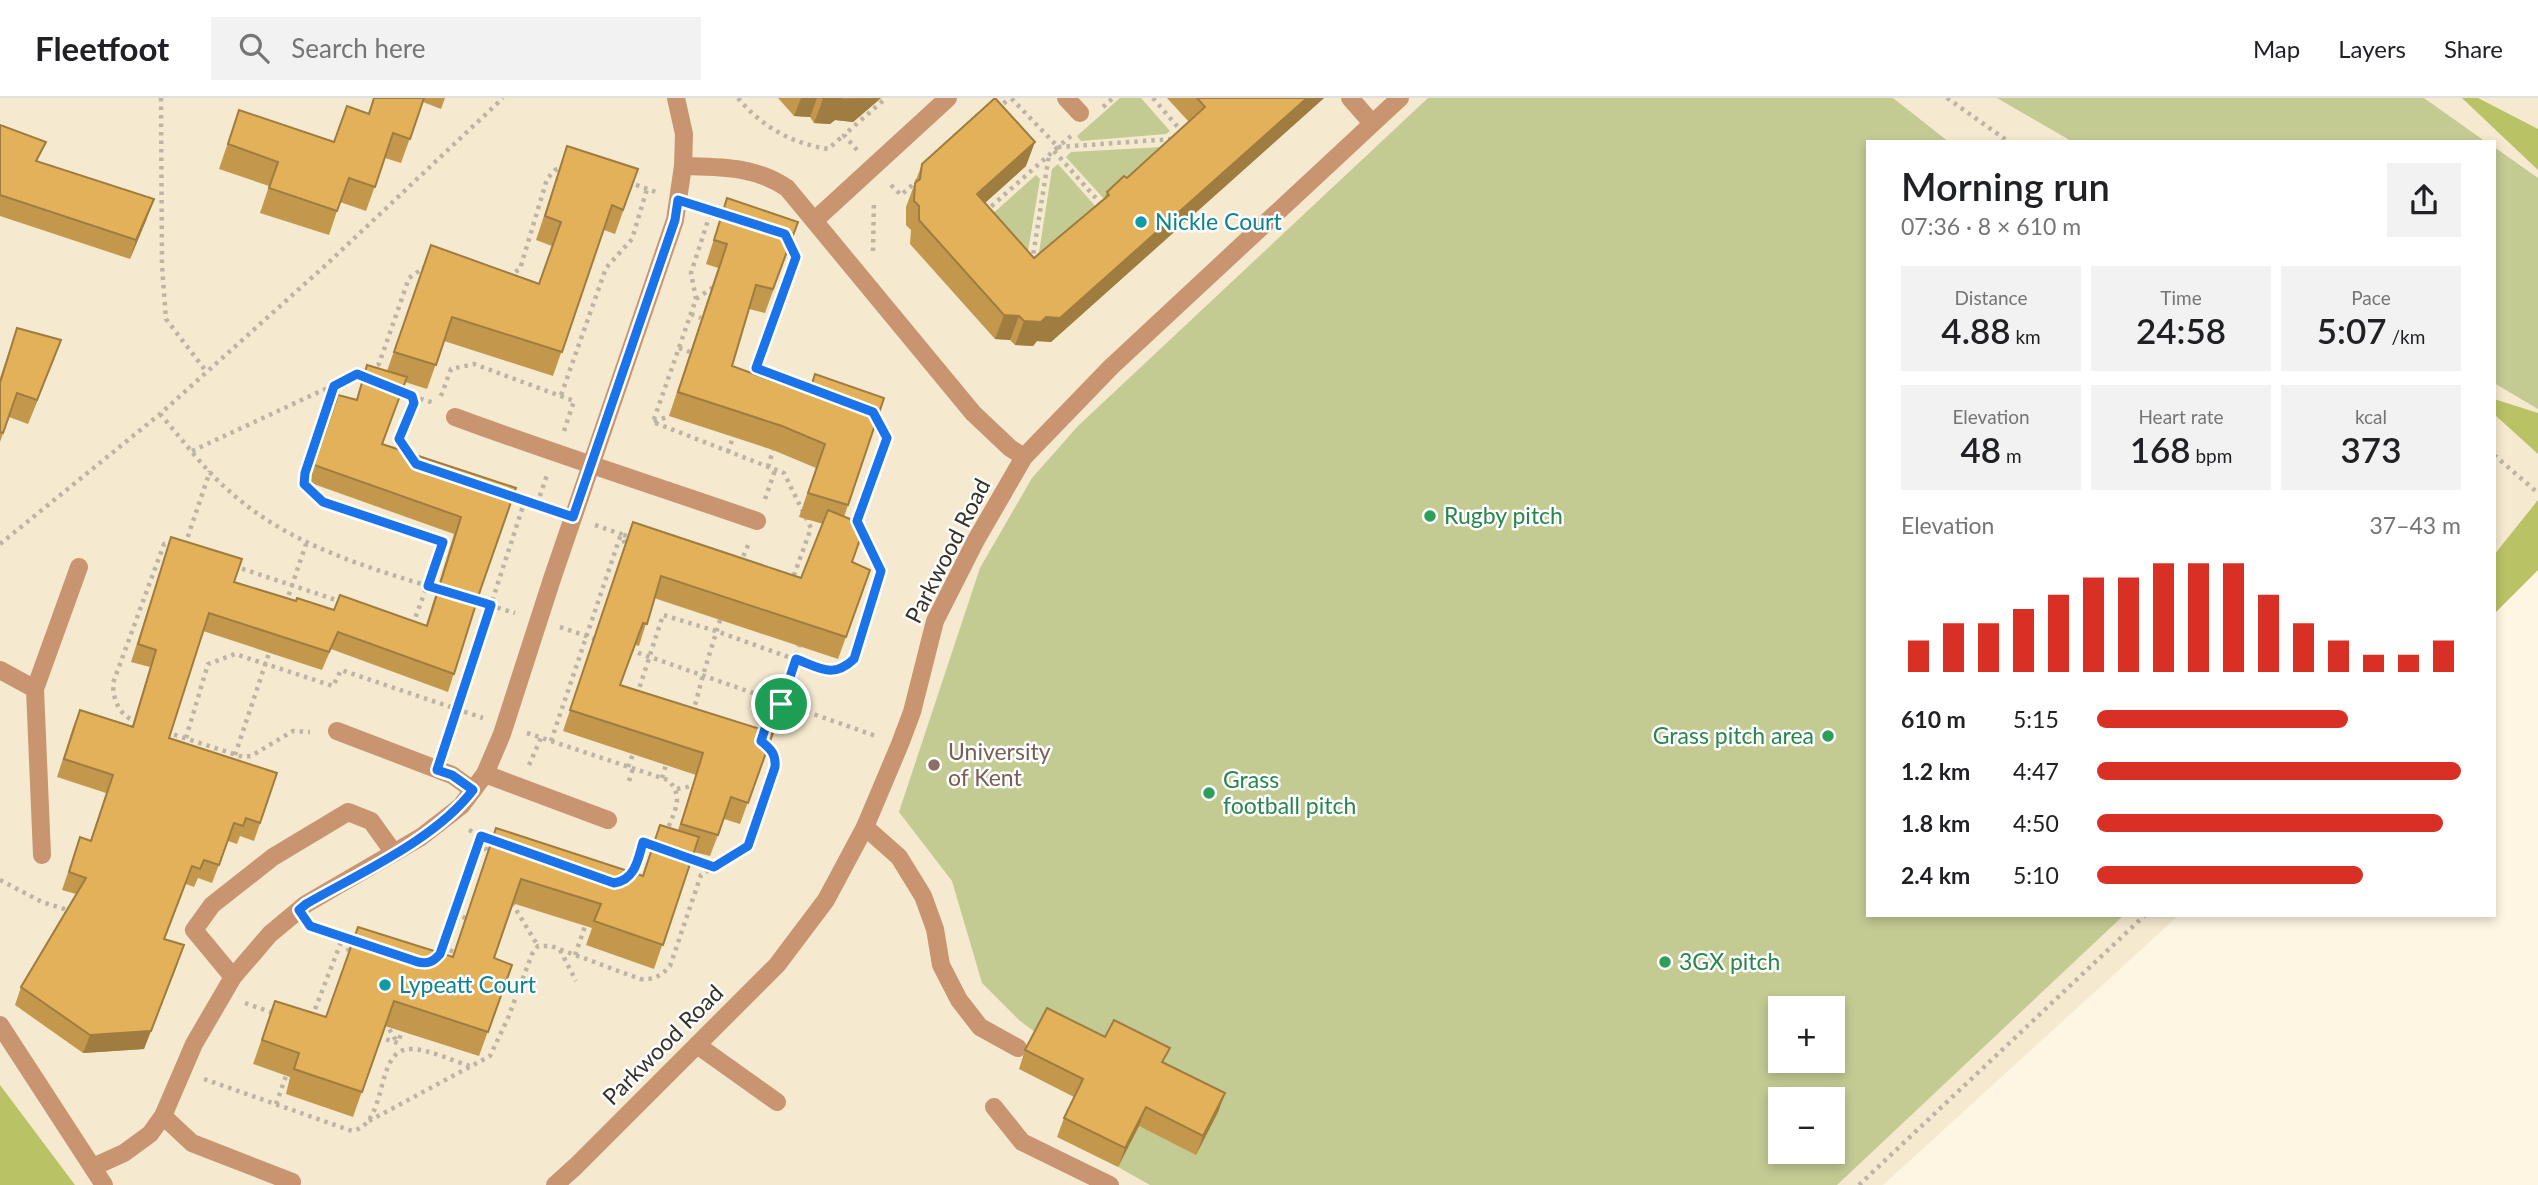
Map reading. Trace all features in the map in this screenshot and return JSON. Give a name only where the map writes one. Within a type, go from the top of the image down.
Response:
[{"type":"street","points":[[93,1167],[124,1153],[150,1134],[163,1116],[194,1044],[230,982],[270,934],[299,910],[421,837],[461,806],[485,774],[505,725],[591,463],[671,233],[683,166],[684,134],[676,98]]},
{"type":"street","points":[[815,220],[948,98]]},
{"type":"street","points":[[1066,98],[1084,119]]},
{"type":"street","points":[[1350,98],[1372,123]]},
{"type":"street","name":"Parkwood Road","points":[[555,1185],[777,965],[826,900],[864,827],[900,744],[912,712],[935,621],[975,540],[1024,457],[1111,367],[1400,98]]},
{"type":"street","points":[[683,166],[739,168],[772,178],[798,198],[973,413],[1010,448],[1024,457]]},
{"type":"street","points":[[455,416],[556,454],[591,463],[757,521]]},
{"type":"street","points":[[42,855],[35,690],[79,567]]},
{"type":"street","points":[[0,670],[35,690]]},
{"type":"street","points":[[337,731],[452,775],[473,790]]},
{"type":"street","points":[[485,774],[608,820]]},
{"type":"street","points":[[230,982],[194,930],[212,905],[273,858],[348,812],[371,821],[394,853]]},
{"type":"street","points":[[864,827],[899,857],[923,896],[935,929],[941,965],[959,1000],[980,1027],[1018,1048]]},
{"type":"street","points":[[0,1026],[104,1185]]},
{"type":"street","points":[[698,1045],[777,1102]]},
{"type":"street","points":[[994,1107],[1022,1142],[1110,1185]]},
{"type":"street","points":[[163,1116],[192,1143],[292,1182]]},
{"type":"path","points":[[161,98],[162,266],[166,319],[206,372]]},
{"type":"path","points":[[0,544],[160,414],[328,263],[503,98]]},
{"type":"path","points":[[738,98],[764,124],[807,146],[828,149],[844,135]]},
{"type":"path","points":[[990,116],[1010,98],[1102,205],[1092,214]]},
{"type":"path","points":[[977,219],[1056,149],[1084,119],[1113,98]]},
{"type":"path","points":[[1153,98],[1184,131],[1164,148]]},
{"type":"path","points":[[1947,98],[2006,140]]},
{"type":"path","points":[[1056,149],[1174,139]]},
{"type":"path","points":[[1042,258],[1032,267],[1049,155]]},
{"type":"path","points":[[501,279],[520,269],[547,179],[555,170],[567,166]]},
{"type":"path","points":[[881,187],[888,181],[901,195],[921,177]]},
{"type":"path","points":[[622,180],[736,219]]},
{"type":"path","points":[[561,396],[606,268],[632,239],[647,189]]},
{"type":"path","points":[[873,256],[874,194]]},
{"type":"path","points":[[653,422],[696,299],[691,273],[711,211]]},
{"type":"path","points":[[785,234],[796,257],[756,368],[821,392]]},
{"type":"path","points":[[192,451],[379,364],[409,278],[431,262]]},
{"type":"path","points":[[696,299],[725,280]]},
{"type":"path","points":[[691,314],[701,318]]},
{"type":"path","points":[[679,348],[690,352]]},
{"type":"path","points":[[357,374],[368,379]]},
{"type":"path","points":[[334,386],[305,473],[304,484],[323,502],[443,542],[413,625],[400,621]]},
{"type":"path","points":[[390,387],[412,396],[414,403],[399,439],[410,456]]},
{"type":"path","points":[[635,701],[663,615],[830,672],[844,668],[854,659],[881,571],[857,521],[887,438],[873,412]]},
{"type":"path","points":[[160,414],[228,491],[306,544],[453,594]]},
{"type":"path","points":[[653,422],[669,416]]},
{"type":"path","points":[[653,422],[784,473],[811,528],[796,576],[785,585]]},
{"type":"path","points":[[728,452],[733,437]]},
{"type":"path","points":[[768,467],[774,450]]},
{"type":"path","points":[[2496,457],[2538,493]]},
{"type":"path","points":[[140,723],[129,719],[119,710],[113,693],[113,683],[164,544],[185,550],[210,471]]},
{"type":"path","points":[[501,492],[646,542]]},
{"type":"path","points":[[437,770],[525,500]]},
{"type":"path","points":[[621,534],[625,544]]},
{"type":"path","points":[[551,741],[621,534]]},
{"type":"path","points":[[283,612],[306,544]]},
{"type":"path","points":[[226,564],[348,604]]},
{"type":"path","points":[[796,576],[801,587]]},
{"type":"path","points":[[466,597],[599,640]]},
{"type":"path","points":[[595,610],[601,613]]},
{"type":"path","points":[[692,720],[720,620]]},
{"type":"path","points":[[231,765],[274,638]]},
{"type":"path","points":[[781,704],[799,646]]},
{"type":"path","points":[[623,648],[900,744]]},
{"type":"path","points":[[186,738],[208,664],[235,654],[333,686],[341,670],[668,780],[677,789],[678,797],[665,835]]},
{"type":"path","points":[[576,665],[584,667]]},
{"type":"path","points":[[538,946],[560,949],[640,979],[657,977],[670,966],[701,875],[748,846],[775,767],[776,759],[772,749],[761,741],[774,701]]},
{"type":"path","points":[[163,731],[235,754],[251,756],[293,731],[310,732]]},
{"type":"path","points":[[629,782],[633,754]]},
{"type":"path","points":[[662,778],[666,765]]},
{"type":"path","points":[[677,789],[701,783]]},
{"type":"path","points":[[670,822],[679,825]]},
{"type":"path","points":[[435,960],[443,947],[481,836],[507,845]]},
{"type":"path","points":[[622,882],[635,870],[643,842],[660,848]]},
{"type":"path","points":[[682,856],[714,867]]},
{"type":"path","points":[[0,880],[42,902],[82,914]]},
{"type":"path","points":[[512,903],[538,946]]},
{"type":"path","points":[[299,910],[310,926],[368,946]]},
{"type":"path","points":[[454,914],[466,918]]},
{"type":"path","points":[[1859,1185],[2143,917]]},
{"type":"path","points":[[575,955],[585,926]]},
{"type":"path","points":[[343,937],[349,951]]},
{"type":"path","points":[[309,1026],[343,937]]},
{"type":"path","points":[[182,1071],[352,1131],[362,1129],[369,1121],[490,1056],[508,1018],[532,954],[538,946]]},
{"type":"path","points":[[443,947],[454,952]]},
{"type":"path","points":[[560,949],[576,981]]},
{"type":"path","points":[[230,982],[240,1001],[286,1017]]},
{"type":"path","points":[[380,1013],[402,1050]]},
{"type":"path","points":[[398,1043],[405,1024]]},
{"type":"path","points":[[375,1036],[398,1043]]},
{"type":"path","points":[[369,1121],[390,1062],[402,1050],[411,1049],[471,1066]]},
{"type":"path","points":[[276,1104],[286,1076]]},
{"type":"shaded area","name":"University of Kent","points":[[0,98],[2538,98],[2538,570],[2496,612],[2496,140],[1866,140],[1866,917],[2177,917],[1883,1185],[0,1185]]},
{"type":"green space","points":[[1120,98],[1141,98],[1170,131],[1166,134],[1081,141],[1077,136]]},
{"type":"green space","points":[[1428,98],[1893,98],[1946,140],[1866,140],[1866,917],[2122,917],[1837,1185],[1150,1185],[1118,1167],[1139,1126],[1196,1154],[1019,1020],[982,983],[952,881],[899,812],[980,568],[1032,478],[1078,426]]},
{"type":"green space","points":[[1997,98],[2424,98],[2483,140],[2070,140]]},
{"type":"green space","points":[[2462,98],[2478,98],[2538,129],[2538,170]]},
{"type":"green space","points":[[1163,147],[1104,199],[1066,157],[1071,152]]},
{"type":"green space","points":[[2496,148],[2538,178],[2538,409],[2496,384]]},
{"type":"green space","points":[[1058,164],[1096,207],[1038,259],[1052,169]]},
{"type":"green space","points":[[1036,175],[1040,179],[1025,269],[989,217]]},
{"type":"green space","points":[[2496,400],[2538,413],[2538,454],[2496,416]]},
{"type":"green space","points":[[2538,500],[2538,570],[2496,612],[2496,552]]},
{"type":"green space","points":[[0,1085],[75,1185],[0,1185]]},
{"type":"building","points":[[374,98],[424,98],[410,139],[393,133],[375,187],[349,178],[337,211],[269,188],[278,162],[228,144],[239,110],[334,142],[347,106],[369,114]]},
{"type":"building","name":"Nickle Court","points":[[995,98],[1035,142],[977,194],[1034,258],[1109,195],[1107,192],[1124,176],[1127,178],[1205,107],[1197,98],[1307,98],[1060,318],[1046,317],[1041,322],[1024,321],[1019,316],[1004,315],[919,220],[919,206],[914,201],[915,183],[920,179],[922,164]]},
{"type":"building","points":[[0,125],[46,142],[36,161],[154,199],[136,240],[0,195]]},
{"type":"building","points":[[567,146],[638,169],[623,210],[612,205],[562,352],[452,317],[436,365],[394,352],[431,245],[539,284],[561,222],[545,216]]},
{"type":"building","points":[[727,198],[798,222],[773,289],[756,285],[732,366],[809,394],[815,374],[884,398],[848,505],[808,493],[825,444],[782,426],[678,392],[727,244],[714,240]]},
{"type":"building","points":[[17,328],[61,340],[37,400],[17,393],[3,433],[0,432],[0,383]]},
{"type":"building","points":[[367,365],[407,377],[382,444],[516,488],[454,674],[338,632],[329,652],[209,613],[169,738],[277,773],[260,823],[246,818],[243,826],[234,823],[219,865],[204,860],[200,869],[192,866],[164,939],[184,945],[151,1031],[90,1035],[21,987],[86,878],[69,872],[80,837],[91,841],[113,775],[64,759],[80,710],[133,727],[156,650],[138,644],[171,537],[242,559],[234,582],[334,610],[340,595],[427,626],[461,517],[314,465],[338,395],[357,400]]},
{"type":"building","points":[[828,510],[865,525],[852,562],[870,570],[846,637],[661,576],[647,624],[643,623],[620,685],[773,733],[748,803],[731,797],[718,835],[681,824],[703,753],[570,710],[633,522],[801,578]]},
{"type":"building","name":"Lypeatt Court","points":[[660,825],[699,837],[663,945],[594,921],[601,904],[521,879],[494,958],[512,965],[488,1032],[394,1001],[362,1092],[294,1069],[299,1053],[262,1040],[275,1001],[326,1017],[358,927],[453,957],[496,828],[643,876]]},
{"type":"building","points":[[1047,1008],[1105,1037],[1114,1020],[1170,1048],[1162,1062],[1225,1093],[1203,1136],[1146,1107],[1125,1148],[1064,1118],[1083,1079],[1025,1050]]},
{"type":"place","name":"Nickle Court","points":[[1141,222]]},
{"type":"place","name":"Rugby pitch","points":[[1430,516]]},
{"type":"place","name":"Grass pitch area","points":[[1828,736]]},
{"type":"place","name":"University of Kent","points":[[934,765]]},
{"type":"place","name":"Grass football pitch","points":[[1209,793]]},
{"type":"place","name":"3GX pitch","points":[[1665,962]]},
{"type":"place","name":"Lypeatt Court","points":[[385,985]]},
{"type":"route","points":[[678,200],[785,234],[796,257],[756,368],[873,412],[887,438],[857,521],[881,571],[854,659],[844,668],[830,672],[796,659],[781,704],[774,701],[761,741],[772,749],[776,759],[748,846],[714,867],[643,842],[635,870],[629,878],[614,883],[481,836],[440,954],[435,960],[418,962],[310,926],[299,910],[306,904],[421,837],[461,806],[473,790],[452,775],[437,770],[491,605],[428,586],[443,542],[323,502],[304,484],[305,473],[334,386],[357,374],[412,396],[414,403],[399,439],[416,464],[573,517],[650,296],[675,220],[678,200]]}]
